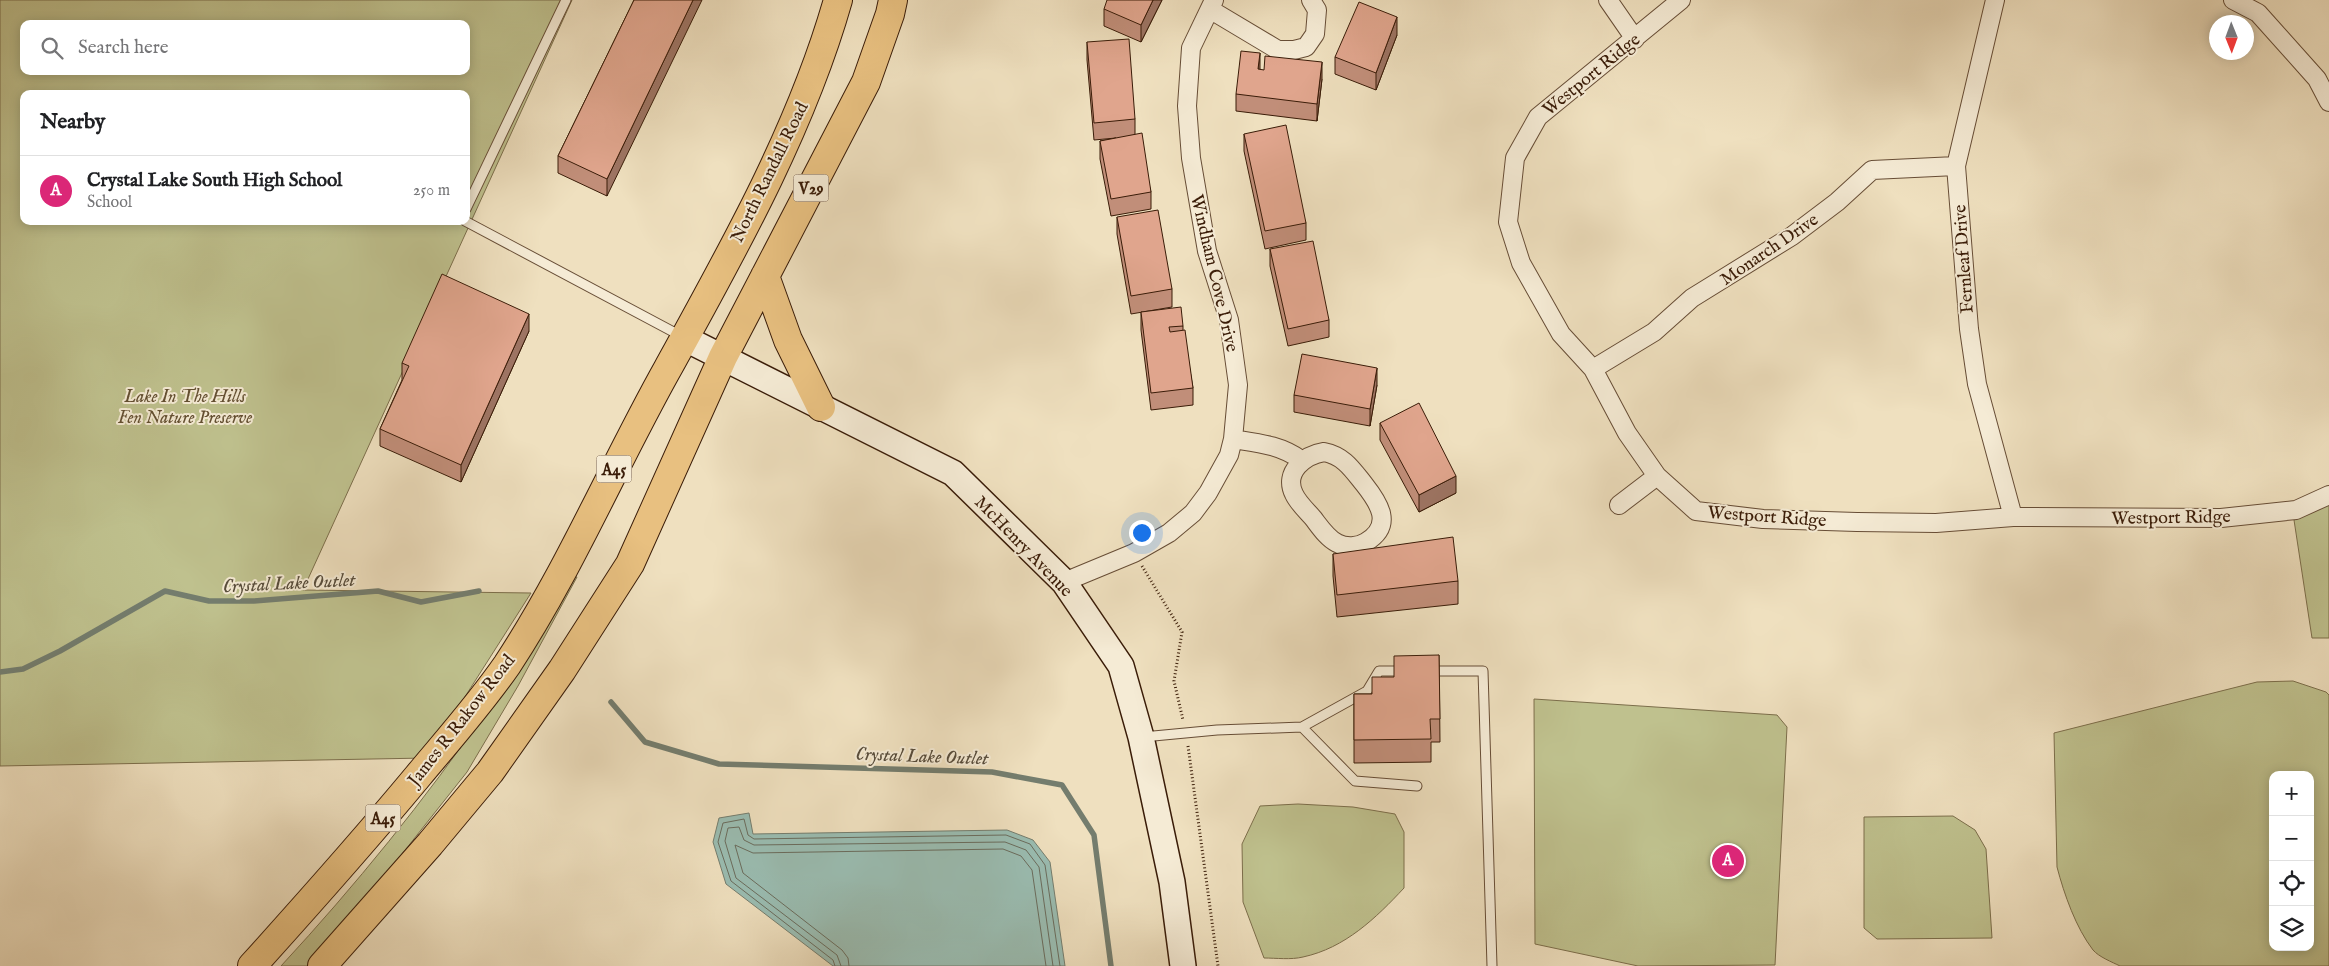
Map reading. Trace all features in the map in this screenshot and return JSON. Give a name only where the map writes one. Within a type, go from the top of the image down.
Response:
[{"type":"main road","name":"North Randall Road","points":[[684,338],[749,216],[799,113],[826,42],[838,0]]},
{"type":"main road","name":"V29","points":[[723,357],[866,82],[890,14],[893,0]]},
{"type":"main road","points":[[765,276],[788,340],[821,407]]},
{"type":"main road","name":"James R Rakow Road","points":[[252,966],[344,864],[468,716],[506,665],[546,600],[684,338]]},
{"type":"main road","points":[[322,966],[430,844],[490,772],[567,663],[630,564],[723,357]]},
{"type":"street","points":[[1212,5],[1278,50],[1294,50],[1306,47],[1315,34],[1317,10],[1311,0]]},
{"type":"street","points":[[1608,0],[1635,38]]},
{"type":"street","name":"Westport Ridge","points":[[1681,0],[1538,117],[1515,158],[1508,222],[1521,263],[1561,334],[1592,369],[1627,433],[1657,476],[1696,511],[1763,519],[1936,523],[2013,517],[2221,518],[2296,510],[2329,494]]},
{"type":"street","name":"Fernleaf Drive","points":[[1995,0],[1956,166],[1969,329],[1977,384],[2013,517]]},
{"type":"street","points":[[2233,0],[2259,7],[2317,79],[2329,102]]},
{"type":"street","name":"Windham Cove Drive","points":[[1064,582],[1134,553],[1169,533],[1193,513],[1208,493],[1229,455],[1234,439],[1238,385],[1229,320],[1207,252],[1190,158],[1187,106],[1191,48],[1212,5]]},
{"type":"street","name":"Monarch Drive","points":[[1592,369],[1654,332],[1692,298],[1792,236],[1837,202],[1872,170],[1956,166]]},
{"type":"street","name":"McHenry Avenue","points":[[684,338],[953,473],[1064,582],[1121,666],[1141,737],[1172,882],[1184,966]]},
{"type":"street","points":[[1234,439],[1270,444],[1289,451],[1301,460]]},
{"type":"street","points":[[1324,452],[1336,454],[1346,461],[1380,504],[1382,516],[1380,528],[1372,538],[1362,544],[1350,546],[1338,544],[1328,537],[1294,494],[1293,476],[1301,460],[1312,454],[1324,452]]},
{"type":"street","points":[[1619,505],[1657,476]]},
{"type":"lane","points":[[470,201],[566,0]]},
{"type":"lane","points":[[470,224],[684,338]]},
{"type":"lane","points":[[1141,737],[1217,730],[1302,727],[1367,692],[1379,670],[1484,671],[1492,966]]},
{"type":"lane","points":[[1302,727],[1355,781],[1417,786]]},
{"type":"path","points":[[1134,553],[1182,632],[1174,681],[1182,717]]},
{"type":"path","points":[[1189,752],[1218,966]]},
{"type":"green space","name":"Lake In The Hills Fen Nature Preserve","points":[[0,0],[572,0],[470,224],[470,90],[20,90],[20,225],[469,225],[303,590],[531,593],[426,758],[0,766]]},
{"type":"green space","points":[[2329,500],[2329,638],[2312,638],[2294,520]]},
{"type":"green space","points":[[573,576],[577,577],[518,686],[467,772],[356,912],[307,966],[281,966],[362,874],[439,777],[498,693]]},
{"type":"green space","points":[[2293,681],[2326,692],[2329,695],[2329,966],[2120,966],[2093,950],[2076,921],[2057,867],[2054,733],[2257,682]]},
{"type":"green space","points":[[1534,699],[1777,715],[1787,727],[1775,965],[1638,966],[1535,944]]},
{"type":"green space","points":[[1298,804],[1353,807],[1395,814],[1404,832],[1404,888],[1371,921],[1333,947],[1298,958],[1264,958],[1243,902],[1242,844],[1260,806]]},
{"type":"green space","points":[[1953,816],[1975,830],[1986,849],[1992,938],[1877,939],[1864,928],[1864,817]]},
{"type":"water","points":[[749,813],[753,834],[1007,830],[1033,840],[1050,862],[1065,966],[833,966],[726,884],[713,842],[719,818]]},
{"type":"building","points":[[634,0],[693,0],[607,179],[558,156]]},
{"type":"building","points":[[1107,0],[1153,0],[1141,25],[1104,9]]},
{"type":"building","points":[[1359,2],[1397,17],[1376,73],[1335,57]]},
{"type":"building","points":[[1129,39],[1135,119],[1094,123],[1087,42]]},
{"type":"building","points":[[1241,51],[1260,53],[1258,69],[1264,70],[1265,56],[1322,62],[1317,104],[1236,94]]},
{"type":"building","points":[[1286,125],[1306,223],[1265,231],[1244,134]]},
{"type":"building","points":[[1142,133],[1151,192],[1111,199],[1100,141]]},
{"type":"building","points":[[1158,210],[1172,289],[1131,296],[1117,217]]},
{"type":"building","points":[[1313,241],[1329,320],[1288,329],[1270,249]]},
{"type":"building","points":[[442,274],[529,314],[461,465],[380,429],[409,366],[402,363]]},
{"type":"building","points":[[1181,307],[1183,326],[1169,327],[1170,332],[1185,330],[1193,388],[1151,393],[1141,312]]},
{"type":"building","points":[[1302,354],[1377,368],[1370,409],[1294,395]]},
{"type":"building","points":[[1419,403],[1456,476],[1419,495],[1380,423]]},
{"type":"building","points":[[1453,537],[1458,581],[1337,595],[1333,554]]},
{"type":"building","points":[[1439,655],[1440,719],[1430,719],[1431,739],[1354,740],[1354,694],[1372,694],[1372,677],[1394,677],[1394,656]]},
{"type":"waterway","name":"Crystal Lake Outlet","points":[[0,672],[23,669],[60,651],[165,591],[209,601],[254,601],[378,591],[421,602],[479,591]]},
{"type":"waterway","name":"Crystal Lake Outlet","points":[[611,702],[645,742],[719,764],[992,772],[1062,785],[1094,835],[1111,966]]},
{"type":"place","name":"Crystal Lake South High School","points":[[1728,861]]}]
